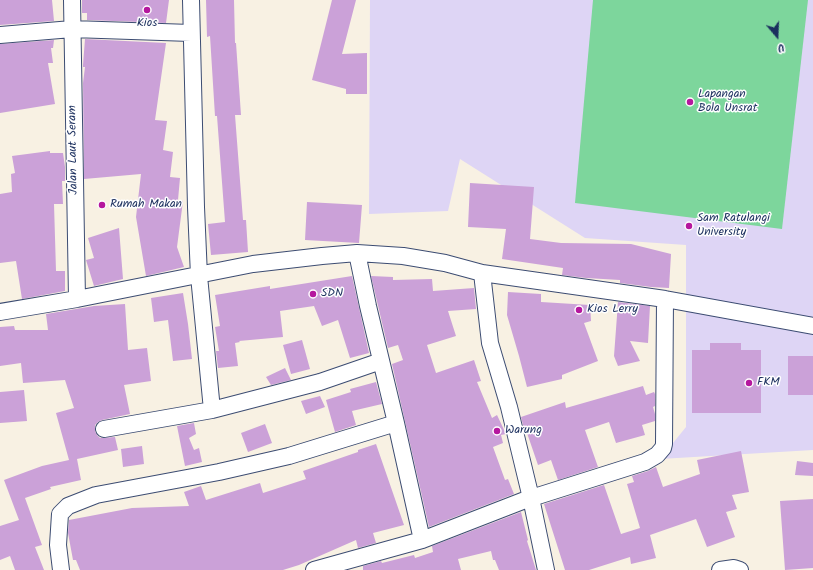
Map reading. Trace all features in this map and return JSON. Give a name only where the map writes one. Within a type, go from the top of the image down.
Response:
[{"type":"street","name":"Jalan Laut Seram","points":[[72,0],[77,299]]},
{"type":"street","points":[[191,0],[199,276],[212,410]]},
{"type":"street","points":[[0,36],[72,29],[191,33]]},
{"type":"street","points":[[0,312],[199,276],[254,264],[357,253],[424,259],[482,273],[665,299],[813,326]]},
{"type":"street","points":[[357,253],[422,540]]},
{"type":"street","points":[[482,273],[490,343],[509,407],[531,498],[546,570]]},
{"type":"street","points":[[314,570],[422,540],[531,498],[645,462],[657,455],[663,448],[664,444],[665,299]]},
{"type":"street","points":[[104,429],[212,410],[320,382],[381,361]]},
{"type":"street","points":[[61,570],[58,544],[60,514],[68,506],[96,495],[219,472],[289,456],[396,423]]},
{"type":"street","points":[[720,570],[734,568],[740,570]]},
{"type":"shaded area","name":"Sam Ratulangi University","points":[[370,0],[813,0],[813,450],[660,459],[686,427],[686,245],[585,238],[460,159],[448,211],[369,214]]},
{"type":"green space","name":"Lapangan Bola Unsrat","points":[[593,0],[808,0],[782,229],[575,203]]},
{"type":"building","points":[[0,0],[52,0],[54,21],[0,25]]},
{"type":"building","points":[[82,0],[169,0],[166,23],[87,20],[87,13],[82,13]]},
{"type":"building","points":[[206,0],[234,0],[235,43],[241,115],[235,115],[243,220],[246,220],[248,252],[211,255],[208,224],[225,222],[217,116],[215,116],[210,36],[207,37]]},
{"type":"building","points":[[332,0],[356,0],[342,54],[367,53],[367,94],[346,94],[346,89],[312,80]]},
{"type":"building","points":[[85,39],[166,43],[155,120],[167,121],[163,150],[173,152],[170,177],[180,178],[178,200],[183,201],[177,247],[184,267],[146,276],[136,217],[141,174],[84,179],[83,83],[85,67],[83,67],[83,65]]},
{"type":"building","points":[[54,40],[53,48],[51,48],[53,63],[48,63],[55,104],[0,113],[0,44]]},
{"type":"building","points":[[50,151],[50,153],[63,153],[65,167],[65,181],[62,181],[63,204],[54,204],[56,271],[65,271],[65,291],[22,299],[16,261],[0,263],[0,194],[12,192],[11,174],[15,173],[12,156]]},
{"type":"building","points":[[470,183],[534,187],[530,239],[561,243],[631,244],[671,254],[669,288],[620,283],[620,280],[562,275],[563,268],[502,259],[506,229],[468,227]]},
{"type":"building","points":[[307,202],[362,205],[359,243],[305,240]]},
{"type":"building","points":[[119,228],[123,279],[94,286],[86,260],[94,258],[88,238]]},
{"type":"building","points":[[352,276],[369,353],[350,358],[338,320],[322,326],[314,306],[280,311],[283,337],[239,341],[240,342],[235,343],[238,366],[218,368],[216,351],[219,351],[215,327],[220,326],[215,295],[270,286],[270,289]]},
{"type":"building","points":[[371,276],[393,277],[393,280],[432,279],[433,291],[474,288],[476,309],[448,311],[456,336],[427,345],[436,373],[474,360],[481,381],[477,382],[492,418],[497,415],[506,434],[501,435],[503,443],[493,447],[505,480],[508,479],[514,494],[429,527],[392,364],[403,360],[398,345],[388,348]]},
{"type":"building","points":[[508,292],[541,294],[541,302],[590,305],[591,321],[584,323],[598,361],[562,375],[562,379],[527,387],[507,315]]},
{"type":"building","points":[[183,293],[192,359],[173,361],[168,320],[154,322],[151,298]]},
{"type":"building","points":[[618,302],[650,306],[648,343],[630,341],[640,361],[618,366],[614,356]]},
{"type":"building","points":[[125,304],[128,350],[147,348],[151,381],[124,385],[130,414],[102,420],[95,425],[95,431],[100,438],[115,437],[118,450],[77,459],[81,480],[50,487],[51,489],[25,498],[42,545],[35,547],[44,570],[15,570],[10,556],[0,560],[0,526],[19,520],[4,480],[42,466],[69,460],[56,413],[74,408],[65,380],[23,383],[21,363],[0,366],[0,327],[14,326],[15,330],[48,330],[46,314],[94,306]]},
{"type":"building","points":[[302,340],[310,369],[291,374],[283,345]]},
{"type":"building","points":[[710,343],[741,343],[741,350],[761,350],[761,413],[692,413],[692,350],[710,350]]},
{"type":"building","points":[[788,356],[813,356],[813,395],[788,395]]},
{"type":"building","points":[[285,368],[291,380],[271,385],[266,377]]},
{"type":"building","points":[[376,382],[382,404],[352,411],[356,425],[335,432],[326,400],[351,392],[350,389]]},
{"type":"building","points":[[643,386],[646,395],[654,392],[655,394],[655,406],[653,407],[655,421],[642,425],[645,435],[616,443],[609,422],[585,430],[598,467],[558,480],[551,460],[538,465],[527,433],[525,433],[521,417],[565,402],[566,408]]},
{"type":"building","points":[[24,390],[27,421],[0,423],[0,392]]},
{"type":"building","points":[[320,396],[325,407],[306,414],[301,401]]},
{"type":"building","points":[[194,423],[196,434],[189,438],[194,450],[199,448],[202,462],[185,466],[177,426]]},
{"type":"building","points":[[265,424],[272,443],[248,452],[241,433]]},
{"type":"building","points":[[376,444],[404,525],[373,533],[376,543],[358,548],[356,540],[299,565],[283,570],[80,570],[76,560],[73,560],[68,533],[69,520],[132,508],[189,506],[184,492],[201,486],[206,500],[260,483],[263,493],[306,479],[303,471],[358,452],[358,450]]},
{"type":"building","points":[[142,446],[144,464],[123,467],[121,449]]},
{"type":"building","points":[[741,451],[749,492],[732,495],[737,509],[726,512],[735,537],[707,547],[696,519],[650,535],[656,558],[631,564],[630,557],[589,570],[565,570],[544,504],[604,485],[621,534],[640,528],[627,484],[634,482],[632,476],[656,467],[663,487],[700,474],[697,460]]},
{"type":"building","points":[[797,461],[813,463],[813,476],[795,475]]},
{"type":"building","points":[[813,499],[813,568],[785,570],[780,501]]},
{"type":"building","points":[[521,512],[527,541],[536,570],[499,570],[495,560],[493,560],[491,551],[458,559],[461,570],[363,570],[363,566],[381,561],[382,563],[414,555],[415,558],[433,552],[432,546]]},
{"type":"place","name":"Kios","points":[[147,10]]},
{"type":"place","name":"Lapangan Bola Unsrat","points":[[690,102]]},
{"type":"place","name":"Rumah Makan","points":[[102,205]]},
{"type":"place","name":"Sam Ratulangi University","points":[[689,226]]},
{"type":"place","name":"SDN","points":[[313,294]]},
{"type":"place","name":"Kios Lerry","points":[[579,310]]},
{"type":"place","name":"FKM","points":[[749,383]]},
{"type":"place","name":"Warung","points":[[497,431]]}]
